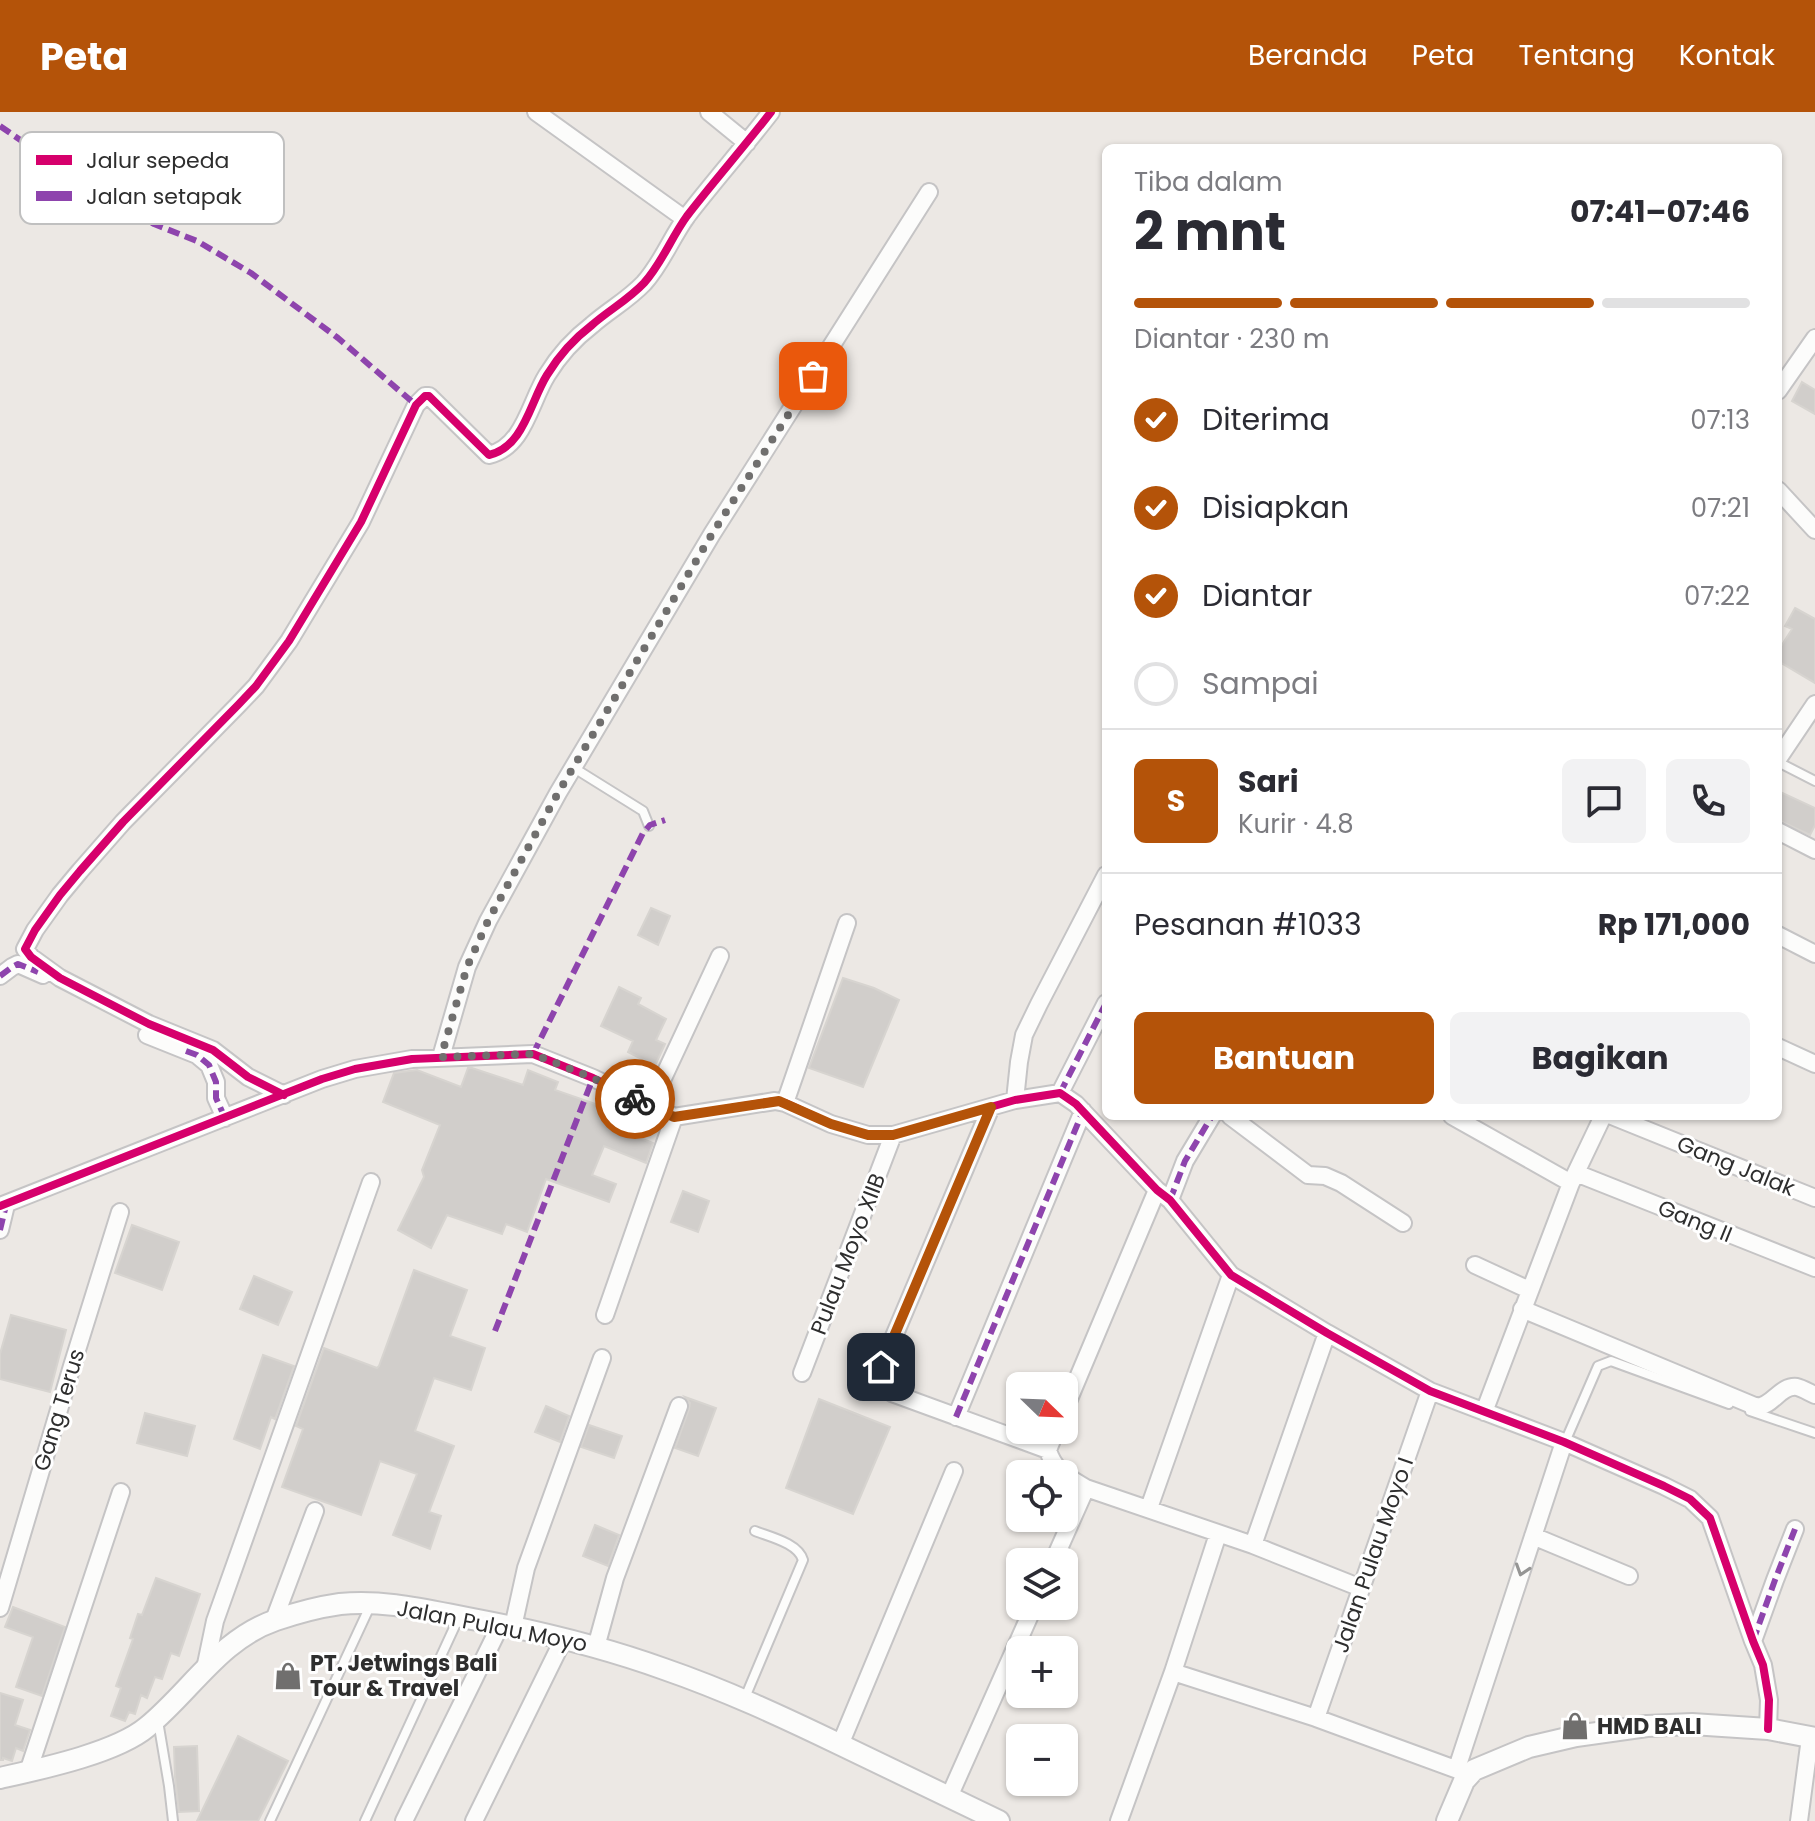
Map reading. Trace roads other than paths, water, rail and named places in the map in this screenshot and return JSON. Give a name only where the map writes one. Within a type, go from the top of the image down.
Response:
[{"type":"street","points":[[536,112],[682,218]]},
{"type":"street","points":[[709,112],[747,143]]},
{"type":"street","points":[[284,1095],[248,1077],[213,1050],[149,1024],[60,978],[31,957],[25,947],[80,871],[123,822],[256,686],[282,650],[361,522],[416,405],[429,396],[489,455],[499,453],[511,444],[547,374],[592,324],[633,295],[647,280],[667,251],[682,218],[771,112]]},
{"type":"street","points":[[441,1057],[467,967],[488,921],[573,767],[712,534],[929,192]]},
{"type":"street","points":[[1782,385],[1815,338]]},
{"type":"street","points":[[1782,494],[1815,530]]},
{"type":"street","points":[[1782,755],[1815,704]]},
{"type":"street","points":[[1782,833],[1815,850]]},
{"type":"street","points":[[1015,1100],[1024,1035],[1102,883]]},
{"type":"street","points":[[0,1230],[3,1206],[221,1109],[284,1095],[355,1069],[412,1059],[533,1054],[593,1078],[674,1117],[775,1101],[788,1095],[847,923]]},
{"type":"street","points":[[1782,937],[1815,954]]},
{"type":"street","points":[[650,1106],[720,956]]},
{"type":"street","points":[[0,976],[18,964],[32,969],[145,1034],[197,1055],[214,1073],[221,1109]]},
{"type":"street","points":[[1060,1093],[1102,1011]]},
{"type":"street","points":[[1782,1049],[1815,1064]]},
{"type":"street","points":[[788,1095],[831,1124],[868,1135],[893,1135],[1015,1100],[1060,1093],[1170,1188],[1231,1275],[1430,1391],[1564,1442],[1690,1499],[1710,1518],[1763,1665],[1769,1700],[1768,1729]]},
{"type":"street","points":[[991,1107],[879,1375],[880,1382],[892,1393],[1048,1450]]},
{"type":"street","points":[[956,1417],[1083,1111]]},
{"type":"street","points":[[605,1315],[674,1117]]},
{"type":"street","points":[[1078,1382],[1170,1188],[1209,1120]]},
{"type":"street","points":[[1235,1120],[1308,1175],[1325,1176],[1341,1183],[1403,1223]]},
{"type":"street","name":"Gang II","points":[[1460,1120],[1573,1178],[1815,1268]]},
{"type":"street","points":[[1484,1412],[1573,1178],[1601,1120]]},
{"type":"street","name":"Gang Jalak","points":[[1622,1120],[1815,1198]]},
{"type":"street","name":"Pulau Moyo XIIB","points":[[802,1373],[893,1135]]},
{"type":"street","points":[[205,1669],[215,1621],[371,1182]]},
{"type":"street","name":"Gang Terus","points":[[0,1608],[120,1212]]},
{"type":"street","points":[[1475,1265],[1529,1290]]},
{"type":"street","points":[[1149,1508],[1231,1275]]},
{"type":"street","points":[[1522,1309],[1757,1407],[1765,1406],[1791,1388],[1797,1387],[1815,1395]]},
{"type":"street","points":[[1253,1545],[1327,1333]]},
{"type":"street","points":[[404,1821],[507,1626],[602,1358]]},
{"type":"street","name":"Jalan Pulau Moyo I","points":[[1316,1718],[1430,1391]]},
{"type":"street","points":[[596,1647],[615,1578],[679,1406]]},
{"type":"street","points":[[1447,1821],[1564,1442]]},
{"type":"street","points":[[1050,1444],[1048,1450],[1054,1465],[1086,1488],[1253,1545],[1361,1588]]},
{"type":"street","points":[[840,1745],[954,1471]]},
{"type":"street","points":[[1059,1548],[1086,1488]]},
{"type":"street","points":[[28,1772],[121,1492]]},
{"type":"street","points":[[274,1620],[315,1511]]},
{"type":"street","points":[[1753,1641],[1795,1529]]},
{"type":"street","points":[[1119,1821],[1173,1672],[1218,1534]]},
{"type":"street","points":[[1533,1536],[1629,1576]]},
{"type":"street","name":"Jalan Pulau Moyo","points":[[0,1778],[110,1748],[130,1739],[158,1717],[236,1640],[274,1620],[340,1604],[372,1603],[459,1616],[564,1638],[662,1668],[744,1700],[999,1821]]},
{"type":"street","points":[[949,1797],[1028,1620]]},
{"type":"street","points":[[474,1821],[564,1638]]},
{"type":"street","points":[[1173,1672],[1316,1718],[1463,1771],[1529,1747],[1576,1736],[1647,1726],[1692,1724],[1768,1729],[1813,1738],[1799,1821]]},
{"type":"lane","points":[[1782,763],[1815,781]]},
{"type":"lane","points":[[573,767],[643,811],[649,826]]},
{"type":"lane","points":[[1564,1442],[1598,1366],[1611,1361],[1815,1433]]},
{"type":"lane","points":[[744,1700],[803,1560],[797,1549],[755,1531]]},
{"type":"lane","points":[[270,1821],[372,1603]]},
{"type":"lane","points":[[365,1821],[459,1616]]},
{"type":"lane","points":[[158,1717],[173,1821]]},
{"type":"place","name":"PT. Jetwings Bali Tour & Travel","points":[[288,1676]]},
{"type":"place","name":"HMD BALI","points":[[1575,1726]]}]
